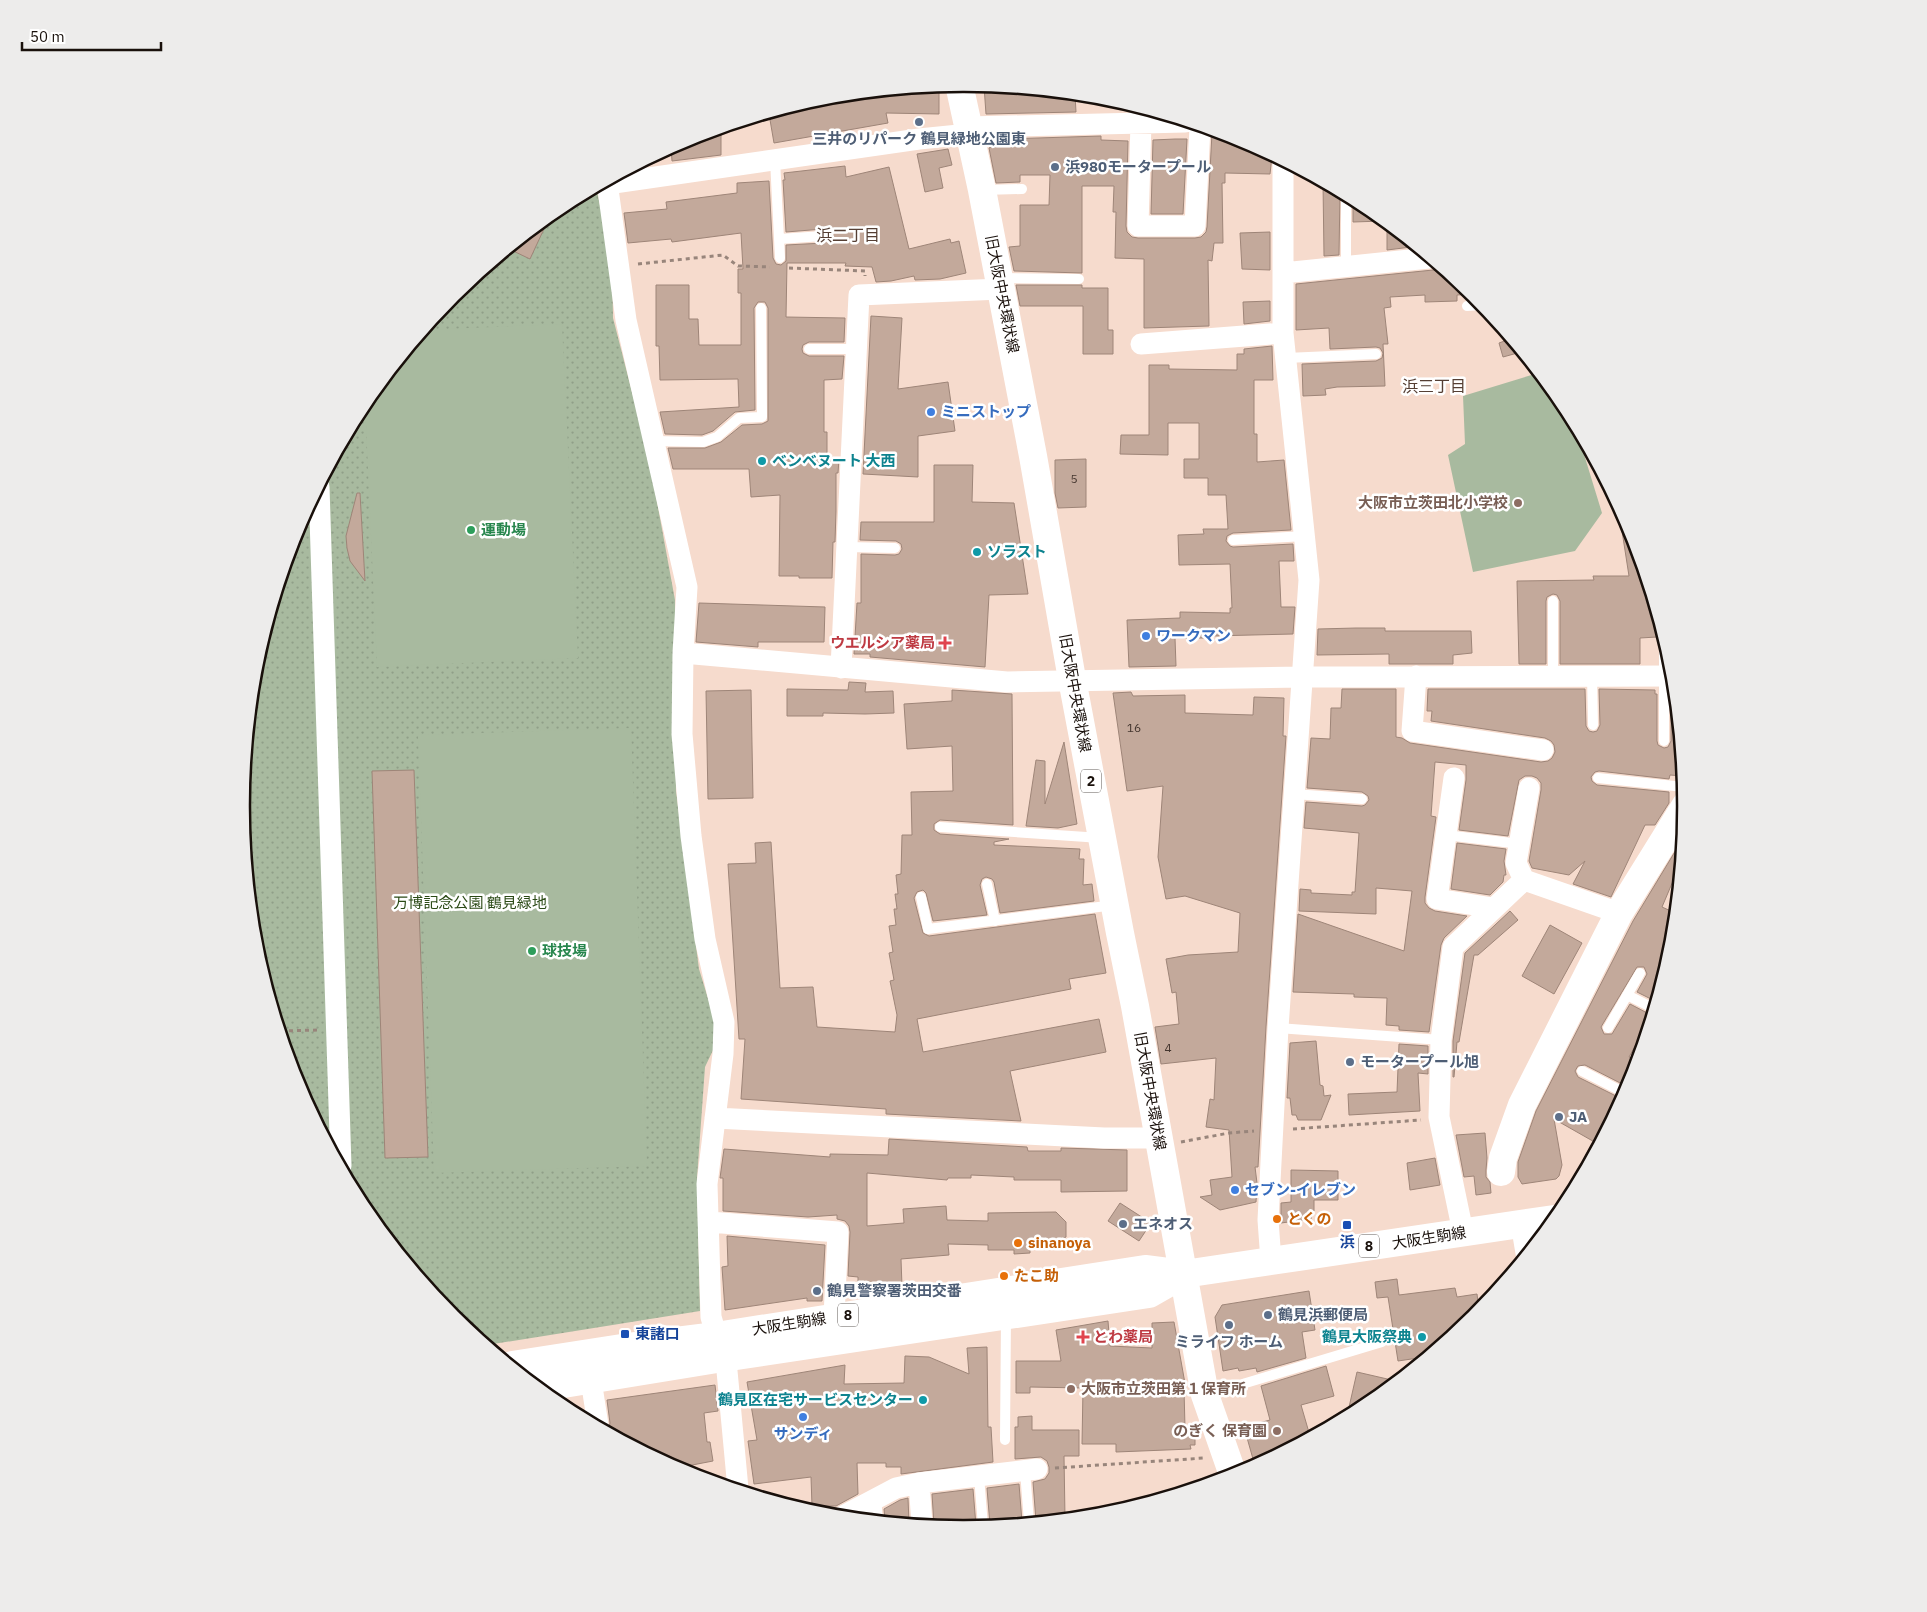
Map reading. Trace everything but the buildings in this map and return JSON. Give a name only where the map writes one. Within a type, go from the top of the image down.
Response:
[{"type":"main road","name":"旧大阪中央環状線","points":[[961,92],[982,190],[1033,456],[1072,679],[1114,905],[1135,1006],[1205,1395],[1230,1466]]},
{"type":"main road","points":[[1501,1172],[1503,1158],[1522,1104],[1620,913],[1676,821]]},
{"type":"main road","name":"大阪生駒線","points":[[549,1386],[591,1380],[834,1317],[1145,1269],[1184,1274],[1544,1220]]},
{"type":"main road","name":"大阪生駒線","points":[[519,1364],[628,1347],[720,1347],[1006,1315],[1149,1294],[1184,1274]]},
{"type":"street","points":[[620,181],[775,160],[969,130],[1167,122]]},
{"type":"street","points":[[1141,123],[1138,226],[1195,226],[1200,133]]},
{"type":"street","points":[[1271,1261],[1268,1220],[1272,1129],[1310,580],[1284,333],[1283,168]]},
{"type":"street","points":[[608,188],[626,320],[687,587],[683,652],[682,734],[691,836],[705,939],[724,1022],[723,1054],[707,1184],[711,1317],[727,1371],[737,1483]]},
{"type":"street","points":[[1283,273],[1417,256]]},
{"type":"street","points":[[841,668],[859,295],[1000,283]]},
{"type":"street","points":[[1142,344],[1284,333]]},
{"type":"street","points":[[319,500],[341,1153]]},
{"type":"street","points":[[683,652],[1007,682],[1072,679],[1665,676]]},
{"type":"street","points":[[1416,676],[1412,731],[1543,750]]},
{"type":"street","points":[[1454,778],[1438,899],[1493,908]]},
{"type":"street","points":[[1530,788],[1516,863],[1524,880],[1620,913]]},
{"type":"street","points":[[1464,1232],[1439,1118],[1440,1040],[1453,947],[1524,880]]},
{"type":"street","points":[[715,1118],[1159,1142]]},
{"type":"street","points":[[709,1222],[838,1232],[834,1317]]},
{"type":"street","points":[[1521,1223],[1525,1246]]},
{"type":"street","points":[[591,1380],[597,1418]]},
{"type":"street","points":[[853,1510],[896,1488],[919,1483],[1031,1470]]},
{"type":"street","points":[[919,1483],[922,1518]]},
{"type":"lane","points":[[775,160],[779,239],[778,263]]},
{"type":"lane","points":[[982,190],[1022,189]]},
{"type":"lane","points":[[1346,204],[1346,266]]},
{"type":"lane","points":[[779,239],[823,236]]},
{"type":"lane","points":[[1000,283],[1080,279]]},
{"type":"lane","points":[[1467,306],[1472,306]]},
{"type":"lane","points":[[654,441],[703,442],[717,437],[739,418],[762,417],[761,308]]},
{"type":"lane","points":[[809,349],[856,349]]},
{"type":"lane","points":[[1286,358],[1376,354]]},
{"type":"lane","points":[[1233,540],[1305,536]]},
{"type":"lane","points":[[846,547],[895,548]]},
{"type":"lane","points":[[1553,601],[1553,676]]},
{"type":"lane","points":[[1592,676],[1593,725]]},
{"type":"lane","points":[[1664,741],[1667,691]]},
{"type":"lane","points":[[1598,778],[1676,786]]},
{"type":"lane","points":[[1294,794],[1362,800]]},
{"type":"lane","points":[[940,827],[1102,838]]},
{"type":"lane","points":[[1446,835],[1520,844]]},
{"type":"lane","points":[[988,884],[995,920]]},
{"type":"lane","points":[[921,897],[928,929],[1114,905]]},
{"type":"lane","points":[[1608,1028],[1640,973]]},
{"type":"lane","points":[[1627,995],[1648,1006]]},
{"type":"lane","points":[[1278,1028],[1440,1040]]},
{"type":"lane","points":[[1582,1070],[1618,1089]]},
{"type":"lane","points":[[1005,1440],[1006,1315]]},
{"type":"lane","points":[[1205,1395],[1382,1342]]},
{"type":"lane","points":[[1029,1516],[1031,1470]]},
{"type":"lane","points":[[979,1476],[983,1519]]},
{"type":"lane","points":[[876,1498],[877,1514]]},
{"type":"path","points":[[620,266],[723,255],[738,266],[778,263]]},
{"type":"path","points":[[786,268],[865,271],[866,295]]},
{"type":"path","points":[[287,1032],[336,1030]]},
{"type":"path","points":[[1159,1142],[1272,1129],[1439,1118]]},
{"type":"path","points":[[1031,1470],[1230,1466]]},
{"type":"green space","name":"万博記念公園 鶴見緑地","points":[[598,194],[612,260],[613,318],[649,458],[675,600],[676,791],[699,969],[714,1018],[715,1046],[705,1067],[697,1178],[700,1311],[495,1344],[459,1311],[397,1240],[370,1202],[324,1122],[304,1079],[274,991],[256,899],[250,806],[256,713],[274,621],[304,533],[324,490],[370,410],[397,372],[459,301],[529,240]]},
{"type":"green space","name":"運動場","points":[[562,324],[578,658],[377,667],[366,417],[397,372],[433,330]]},
{"type":"green space","points":[[1532,375],[1557,410],[1584,455],[1602,513],[1575,551],[1473,572],[1448,455],[1465,444],[1463,396]]},
{"type":"green space","name":"球技場","points":[[631,728],[647,1166],[434,1173],[418,735]]},
{"type":"place","name":"三井のリパーク 鶴見緑地公園東","points":[[919,122]]},
{"type":"place","name":"浜980モータープール","points":[[1055,167]]},
{"type":"place","name":"ミニストップ","points":[[931,412]]},
{"type":"place","name":"ベンベヌート 大西","points":[[762,461]]},
{"type":"place","name":"大阪市立茨田北小学校","points":[[1518,503]]},
{"type":"place","name":"運動場","points":[[471,530]]},
{"type":"place","name":"ソラスト","points":[[977,552]]},
{"type":"place","name":"ワークマン","points":[[1146,636]]},
{"type":"place","name":"ウエルシア薬局","points":[[945,643]]},
{"type":"place","name":"球技場","points":[[532,951]]},
{"type":"place","name":"モータープール旭","points":[[1350,1062]]},
{"type":"place","name":"JA","points":[[1559,1117]]},
{"type":"place","name":"セブン-イレブン","points":[[1235,1190]]},
{"type":"place","name":"とくの","points":[[1277,1219]]},
{"type":"place","name":"エネオス","points":[[1123,1224]]},
{"type":"place","name":"浜","points":[[1347,1225]]},
{"type":"place","name":"sinanoya","points":[[1018,1243]]},
{"type":"place","name":"たこ助","points":[[1004,1276]]},
{"type":"place","name":"鶴見警察署茨田交番","points":[[817,1291]]},
{"type":"place","name":"鶴見浜郵便局","points":[[1268,1315]]},
{"type":"place","name":"ミライフ ホーム","points":[[1229,1325]]},
{"type":"place","name":"東諸口","points":[[625,1334]]},
{"type":"place","name":"とわ薬局","points":[[1083,1337]]},
{"type":"place","name":"鶴見大阪祭典","points":[[1422,1337]]},
{"type":"place","name":"大阪市立茨田第１保育所","points":[[1071,1389]]},
{"type":"place","name":"鶴見区在宅サービスセンター","points":[[923,1400]]},
{"type":"place","name":"サンディ","points":[[803,1417]]},
{"type":"place","name":"のぎく 保育園","points":[[1277,1431]]},
{"type":"district","name":"浜二丁目","points":[[848,235]]},
{"type":"district","name":"浜三丁目","points":[[1434,386]]}]
